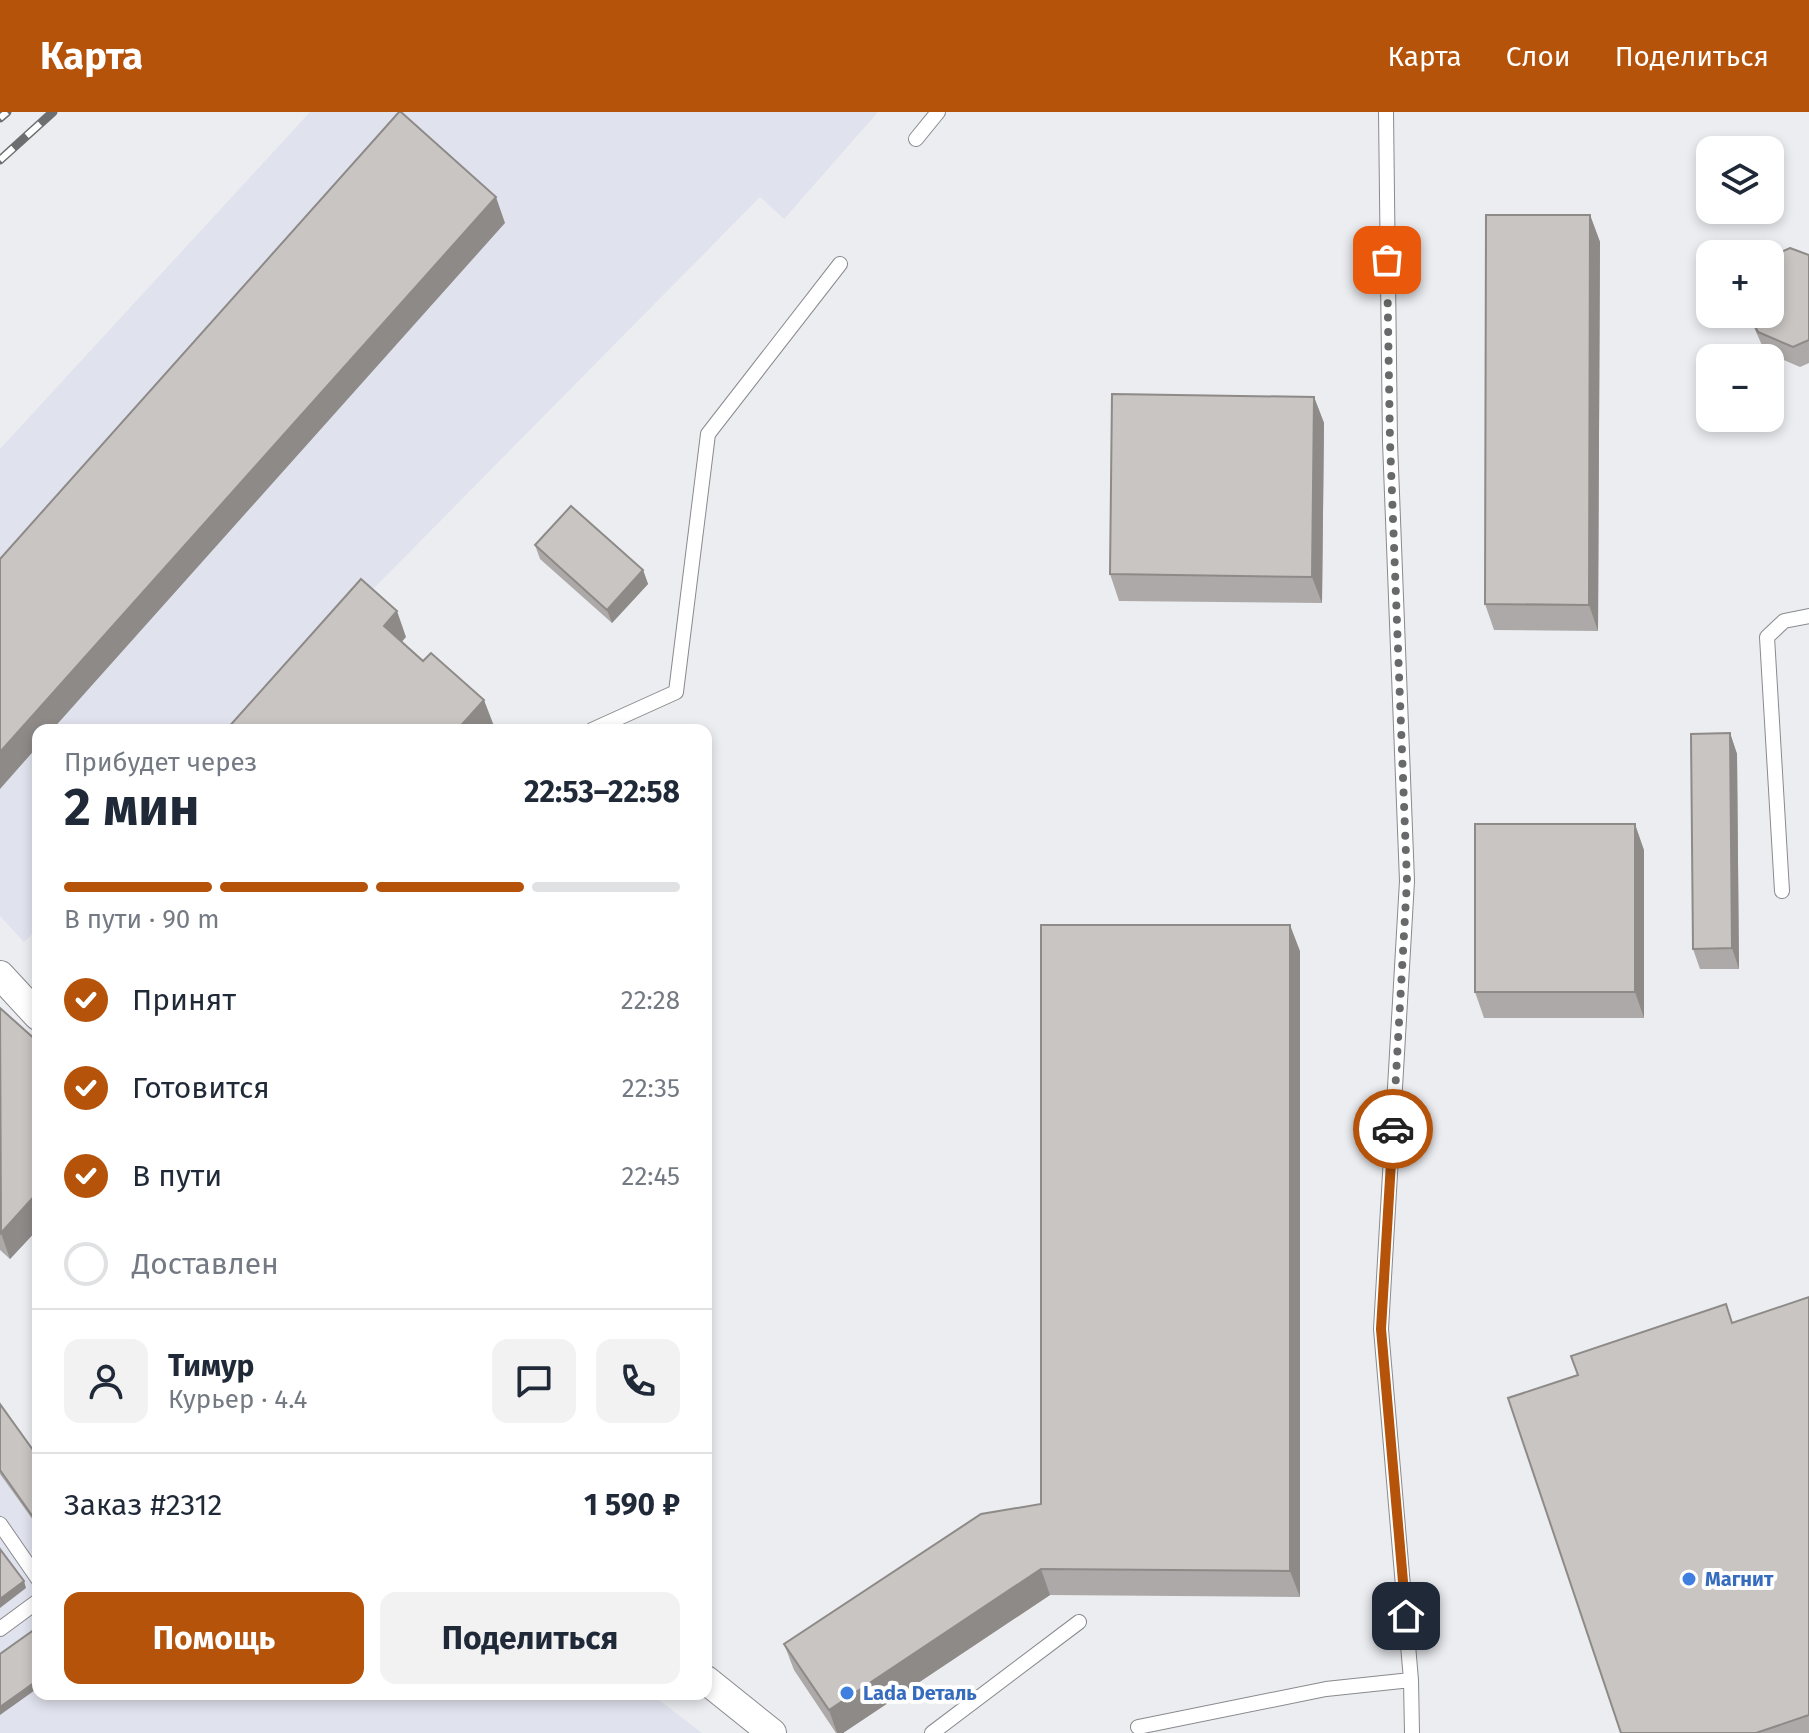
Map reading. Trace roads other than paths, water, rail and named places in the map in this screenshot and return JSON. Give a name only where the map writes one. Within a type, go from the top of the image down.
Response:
[{"type":"street","points":[[0,975],[32,1010]]},
{"type":"street","points":[[712,1685],[772,1733]]},
{"type":"lane","points":[[916,139],[938,112]]},
{"type":"lane","points":[[1386,112],[1390,442],[1407,881],[1381,1329],[1411,1680],[1412,1733]]},
{"type":"lane","points":[[605,724],[676,692],[708,434],[840,264]]},
{"type":"lane","points":[[1782,891],[1767,637],[1784,621],[1809,616]]},
{"type":"lane","points":[[0,1524],[32,1570]]},
{"type":"lane","points":[[0,1629],[32,1605]]},
{"type":"lane","points":[[932,1733],[1079,1622]]},
{"type":"lane","points":[[1138,1727],[1326,1689],[1411,1680]]},
{"type":"railway","points":[[0,118],[7,112]]},
{"type":"railway","points":[[0,160],[53,112]]},
{"type":"place","name":"Магнит","points":[[1689,1579]]},
{"type":"place","name":"Lada Dеталь","points":[[847,1693]]}]
